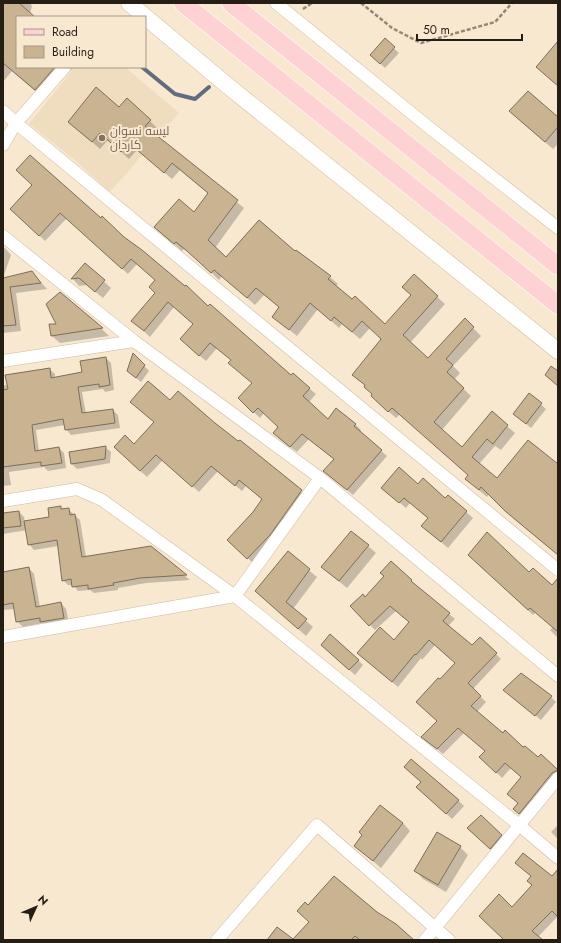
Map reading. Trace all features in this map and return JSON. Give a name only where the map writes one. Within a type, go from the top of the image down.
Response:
[{"type":"main road","points":[[183,3],[558,305]]},
{"type":"main road","points":[[231,3],[558,266]]},
{"type":"street","points":[[129,3],[145,16]]},
{"type":"street","points":[[276,3],[431,129],[558,228]]},
{"type":"street","points":[[146,17],[228,86],[558,351]]},
{"type":"street","points":[[3,145],[16,123],[63,68]]},
{"type":"street","points":[[3,111],[558,570]]},
{"type":"street","points":[[3,236],[134,341],[320,478],[558,676]]},
{"type":"street","points":[[3,361],[134,341]]},
{"type":"street","points":[[3,637],[235,596],[320,478]]},
{"type":"street","points":[[3,501],[77,489],[102,500],[235,596],[558,858]]},
{"type":"street","points":[[425,940],[558,778]]},
{"type":"street","points":[[225,938],[317,825],[449,940]]},
{"type":"path","points":[[361,3],[392,28],[421,43],[495,22],[512,3]]},
{"type":"shaded area","name":"لیسه نسوان کاردان","points":[[74,68],[126,68],[179,113],[110,192],[75,160],[29,124]]},
{"type":"building","points":[[3,3],[19,3],[34,16],[16,16],[16,68],[54,68],[35,90],[3,63]]},
{"type":"building","points":[[385,38],[395,47],[380,64],[370,55]]},
{"type":"building","points":[[558,41],[558,86],[536,67]]},
{"type":"building","points":[[96,87],[119,107],[127,98],[151,120],[145,126],[238,200],[208,240],[226,257],[259,220],[295,251],[296,250],[331,276],[328,279],[352,299],[355,296],[385,324],[411,295],[402,287],[414,274],[438,296],[403,335],[428,358],[465,318],[474,327],[446,359],[453,365],[447,372],[464,388],[434,422],[462,447],[492,411],[508,425],[493,444],[487,439],[472,457],[497,478],[528,440],[558,464],[558,555],[505,511],[481,487],[479,490],[465,479],[468,475],[392,408],[388,412],[371,396],[372,394],[364,387],[365,385],[352,375],[381,339],[362,321],[352,332],[334,317],[331,321],[310,303],[289,330],[272,317],[279,307],[256,288],[247,298],[214,270],[211,273],[176,242],[174,244],[154,227],[179,199],[194,212],[208,193],[172,163],[164,173],[129,143],[121,152],[100,133],[92,142],[68,122]]},
{"type":"building","points":[[528,91],[558,117],[558,127],[545,142],[509,111]]},
{"type":"building","points":[[30,155],[101,218],[102,216],[124,237],[185,286],[186,285],[208,306],[210,304],[291,375],[293,373],[310,388],[303,396],[328,419],[336,408],[356,424],[354,426],[382,450],[347,490],[323,471],[334,459],[302,434],[290,447],[273,433],[278,427],[258,408],[253,413],[238,398],[252,383],[228,363],[231,360],[210,343],[199,356],[180,339],[193,324],[168,302],[144,331],[131,321],[155,293],[149,287],[155,280],[131,259],[122,269],[60,213],[39,236],[10,209],[32,185],[16,170]]},
{"type":"building","points":[[85,263],[105,280],[95,292],[79,278],[71,279]]},
{"type":"building","points":[[32,271],[41,283],[10,287],[16,325],[3,326],[3,278]]},
{"type":"building","points":[[60,292],[103,328],[51,336],[49,324],[56,324],[46,304]]},
{"type":"building","points":[[133,353],[145,365],[136,378],[127,371]]},
{"type":"building","points":[[106,357],[110,385],[99,387],[99,384],[78,387],[82,413],[113,409],[115,423],[65,430],[63,419],[32,425],[35,451],[59,447],[62,463],[41,466],[41,462],[3,467],[3,390],[8,389],[5,375],[50,368],[51,378],[82,372],[80,361]]},
{"type":"building","points":[[551,366],[558,371],[558,386],[545,375]]},
{"type":"building","points":[[148,381],[170,400],[178,391],[215,423],[238,441],[240,440],[302,490],[270,535],[247,559],[227,540],[253,512],[262,499],[239,480],[235,486],[211,466],[192,487],[156,455],[140,471],[114,447],[125,435],[134,444],[154,422],[130,402]]},
{"type":"building","points":[[529,393],[542,403],[526,424],[513,414]]},
{"type":"building","points":[[106,446],[105,459],[71,464],[69,452]]},
{"type":"building","points":[[399,467],[418,484],[423,478],[445,498],[448,495],[467,511],[441,542],[421,526],[428,518],[404,498],[399,503],[381,488]]},
{"type":"building","points":[[61,506],[61,509],[69,508],[70,515],[75,514],[82,557],[151,546],[187,575],[140,578],[113,583],[114,585],[88,589],[88,585],[72,587],[71,579],[62,581],[57,540],[28,545],[24,521],[49,517],[48,508]]},
{"type":"building","points":[[19,511],[21,526],[3,528],[3,513]]},
{"type":"building","points":[[351,531],[369,545],[339,581],[321,567]]},
{"type":"building","points":[[487,532],[529,572],[533,568],[552,585],[558,578],[558,632],[530,608],[528,610],[468,555]]},
{"type":"building","points":[[288,551],[310,569],[286,602],[307,619],[298,629],[255,591]]},
{"type":"building","points":[[391,561],[412,580],[411,581],[450,613],[443,621],[472,645],[480,637],[497,653],[468,683],[481,696],[471,706],[503,733],[505,730],[523,747],[525,746],[538,757],[541,754],[558,770],[552,773],[519,814],[513,809],[518,803],[507,794],[521,777],[505,763],[496,773],[479,757],[485,751],[458,728],[437,749],[421,737],[437,721],[416,702],[438,678],[440,679],[455,663],[429,640],[416,655],[415,654],[392,682],[357,653],[380,627],[394,640],[409,622],[390,606],[369,626],[350,606],[363,594],[365,597],[384,576],[380,573]]},
{"type":"building","points":[[29,567],[36,607],[61,602],[64,618],[40,622],[40,618],[16,622],[13,603],[3,605],[3,572]]},
{"type":"building","points":[[330,634],[359,660],[349,670],[321,645]]},
{"type":"building","points":[[521,673],[552,696],[535,716],[503,690]]},
{"type":"building","points":[[411,759],[459,800],[446,814],[416,787],[421,782],[404,767]]},
{"type":"building","points":[[380,805],[403,823],[373,861],[354,846],[362,835],[359,832]]},
{"type":"building","points":[[481,815],[502,835],[490,849],[467,828]]},
{"type":"building","points":[[437,832],[461,846],[438,885],[414,871]]},
{"type":"building","points":[[523,853],[552,876],[558,869],[558,917],[552,911],[532,931],[543,940],[504,940],[479,916],[499,894],[512,907],[532,885],[527,881],[531,876],[515,863]]},
{"type":"building","points":[[334,876],[377,912],[396,924],[414,940],[360,940],[355,936],[351,940],[267,940],[277,927],[293,939],[309,922],[297,911],[305,902],[308,905]]},
{"type":"waterway","points":[[143,68],[175,94],[195,99],[209,87]]},
{"type":"place","name":"لیسه نسوان کاردان","points":[[102,138]]}]
